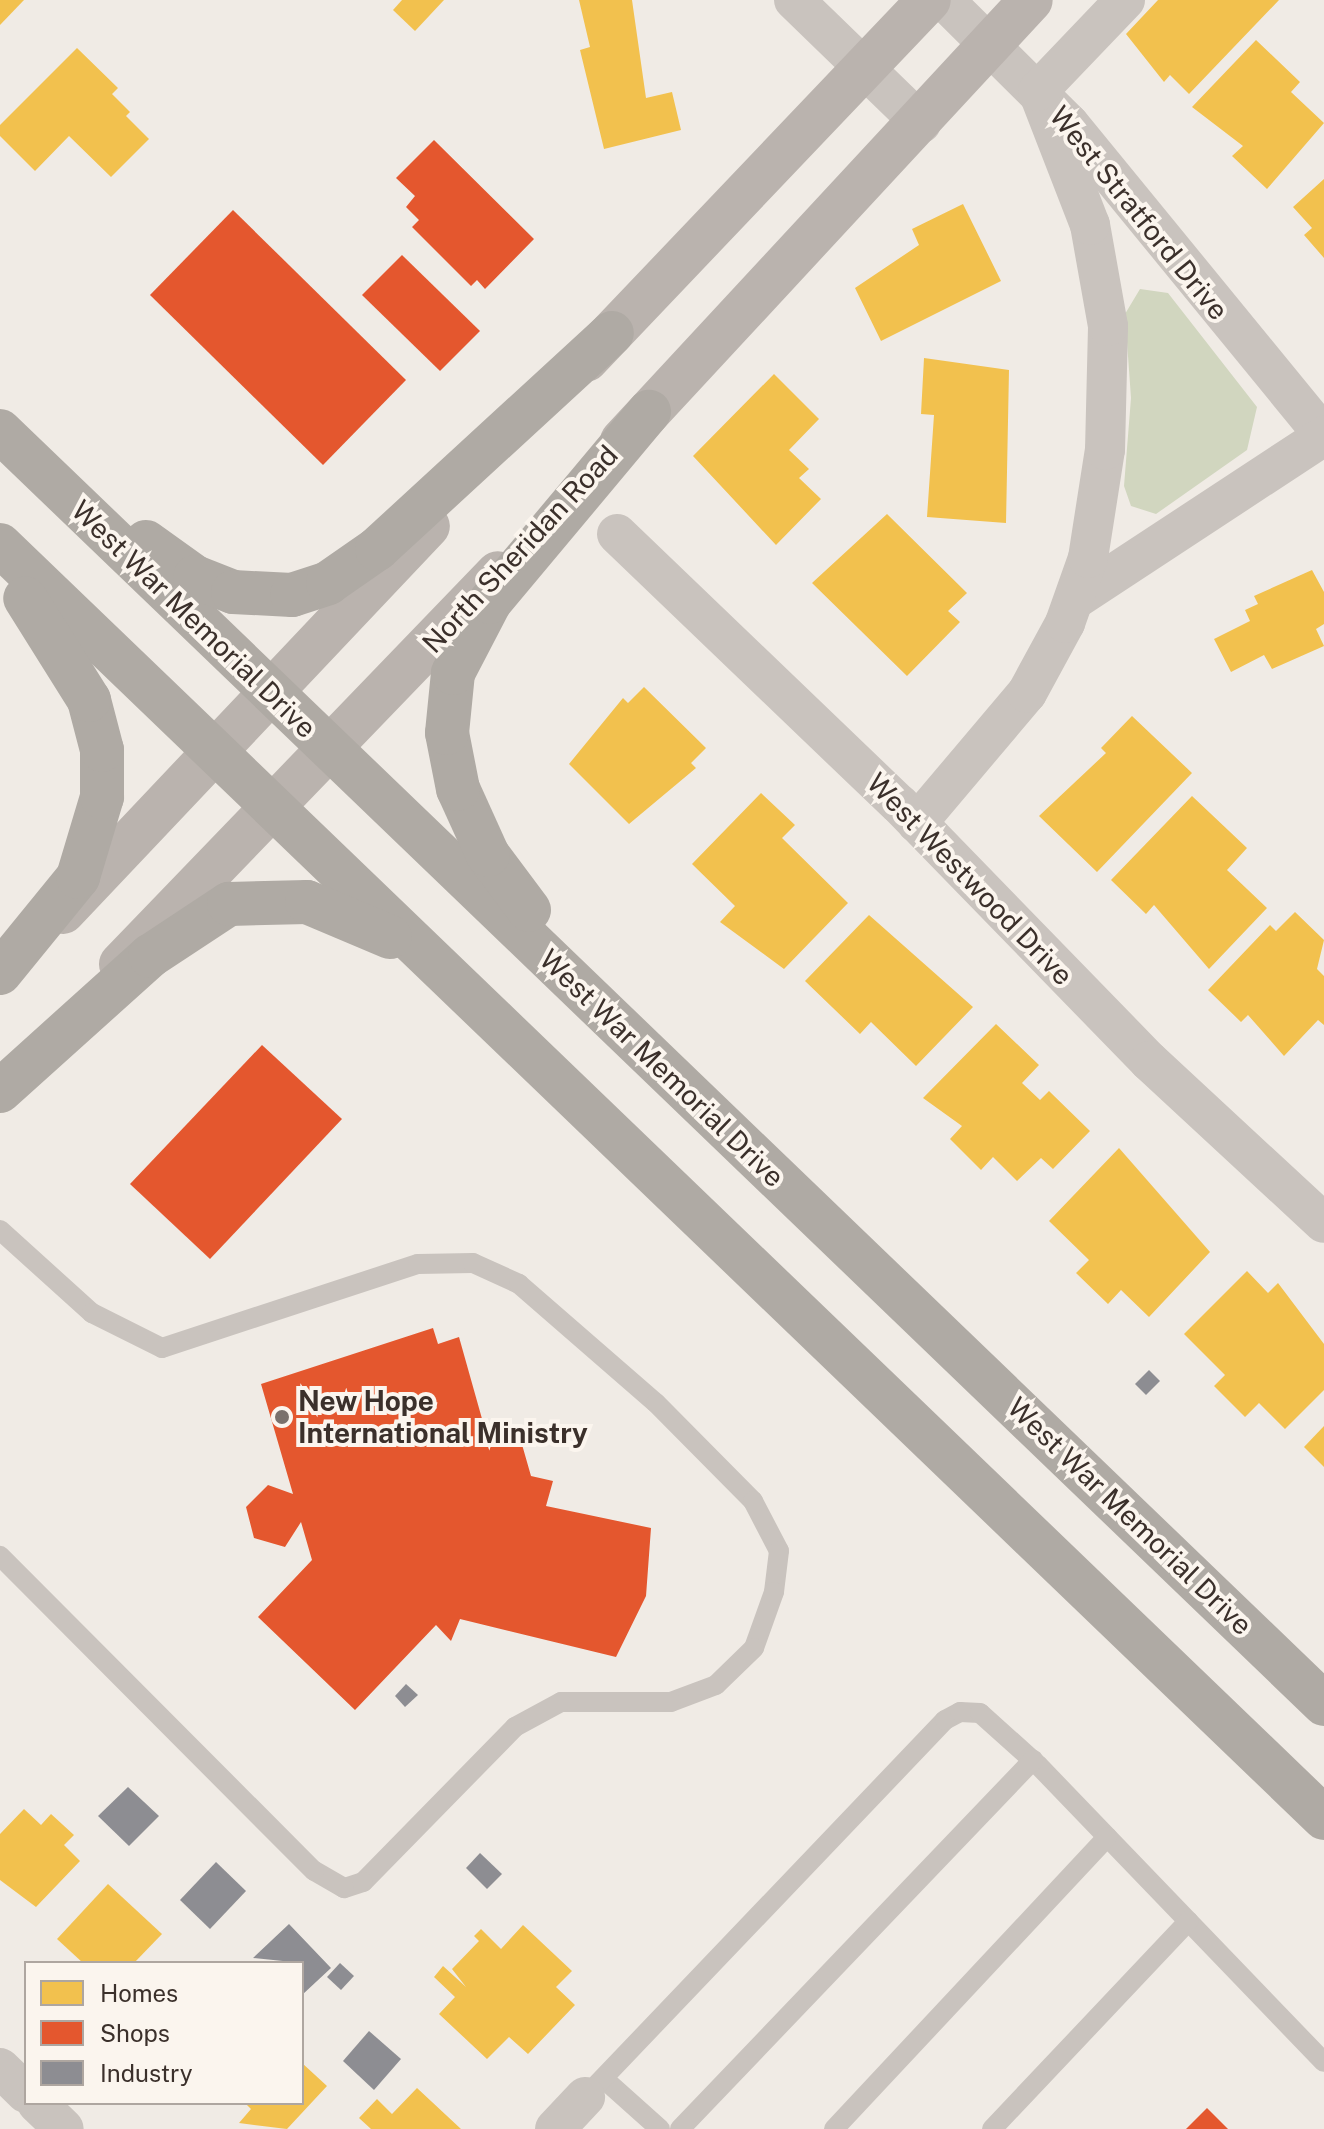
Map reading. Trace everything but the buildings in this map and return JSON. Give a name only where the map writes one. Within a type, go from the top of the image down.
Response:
[{"type":"highway","points":[[0,417],[195,577],[233,592],[292,595],[342,576],[377,549],[612,333]]},
{"type":"highway","points":[[649,412],[475,623],[453,673],[448,744],[462,802],[510,888],[743,1146]]},
{"type":"highway","name":"West War Memorial Drive","points":[[0,431],[1324,1704]]},
{"type":"highway","points":[[0,545],[1324,1818]]},
{"type":"highway","points":[[0,568],[83,687],[98,727],[103,775],[96,836],[84,866],[0,975]]},
{"type":"highway","points":[[0,1090],[184,930],[229,904],[274,898],[329,908],[405,947],[562,1085]]},
{"type":"main road","points":[[0,975],[929,0]]},
{"type":"main road","name":"North Sheridan Road","points":[[0,1090],[330,751],[921,123],[1031,0]]},
{"type":"street","points":[[794,0],[921,123]]},
{"type":"street","name":"West Stratford Drive","points":[[944,0],[1038,91],[1324,436]]},
{"type":"street","points":[[917,823],[1013,713],[1074,600],[1101,492],[1108,326],[1095,243],[1038,91],[1125,0]]},
{"type":"street","points":[[1074,600],[1324,436]]},
{"type":"street","name":"West Westwood Drive","points":[[617,534],[917,823],[1149,1061],[1324,1223]]},
{"type":"street","points":[[0,2068],[24,2091]]},
{"type":"street","points":[[555,2129],[594,2088]]},
{"type":"street","points":[[39,2105],[64,2129]]},
{"type":"lane","points":[[0,1230],[92,1313],[162,1348],[418,1264],[473,1263],[519,1284],[656,1403],[753,1501],[779,1551],[754,1648],[716,1685],[671,1702],[561,1702],[515,1727],[363,1882],[344,1888],[314,1871],[0,1556]]},
{"type":"lane","points":[[660,2129],[594,2088],[945,1720],[980,1713],[1033,1760],[1324,2062]]},
{"type":"lane","points":[[680,2129],[1033,1760]]},
{"type":"lane","points":[[834,2129],[1107,1837]]},
{"type":"lane","points":[[992,2129],[1189,1921]]},
{"type":"green space","points":[[1140,289],[1168,293],[1257,407],[1247,450],[1156,514],[1131,506],[1124,486],[1131,398],[1125,314]]},
{"type":"place","name":"New Hope International Ministry","points":[[282,1417]]}]
